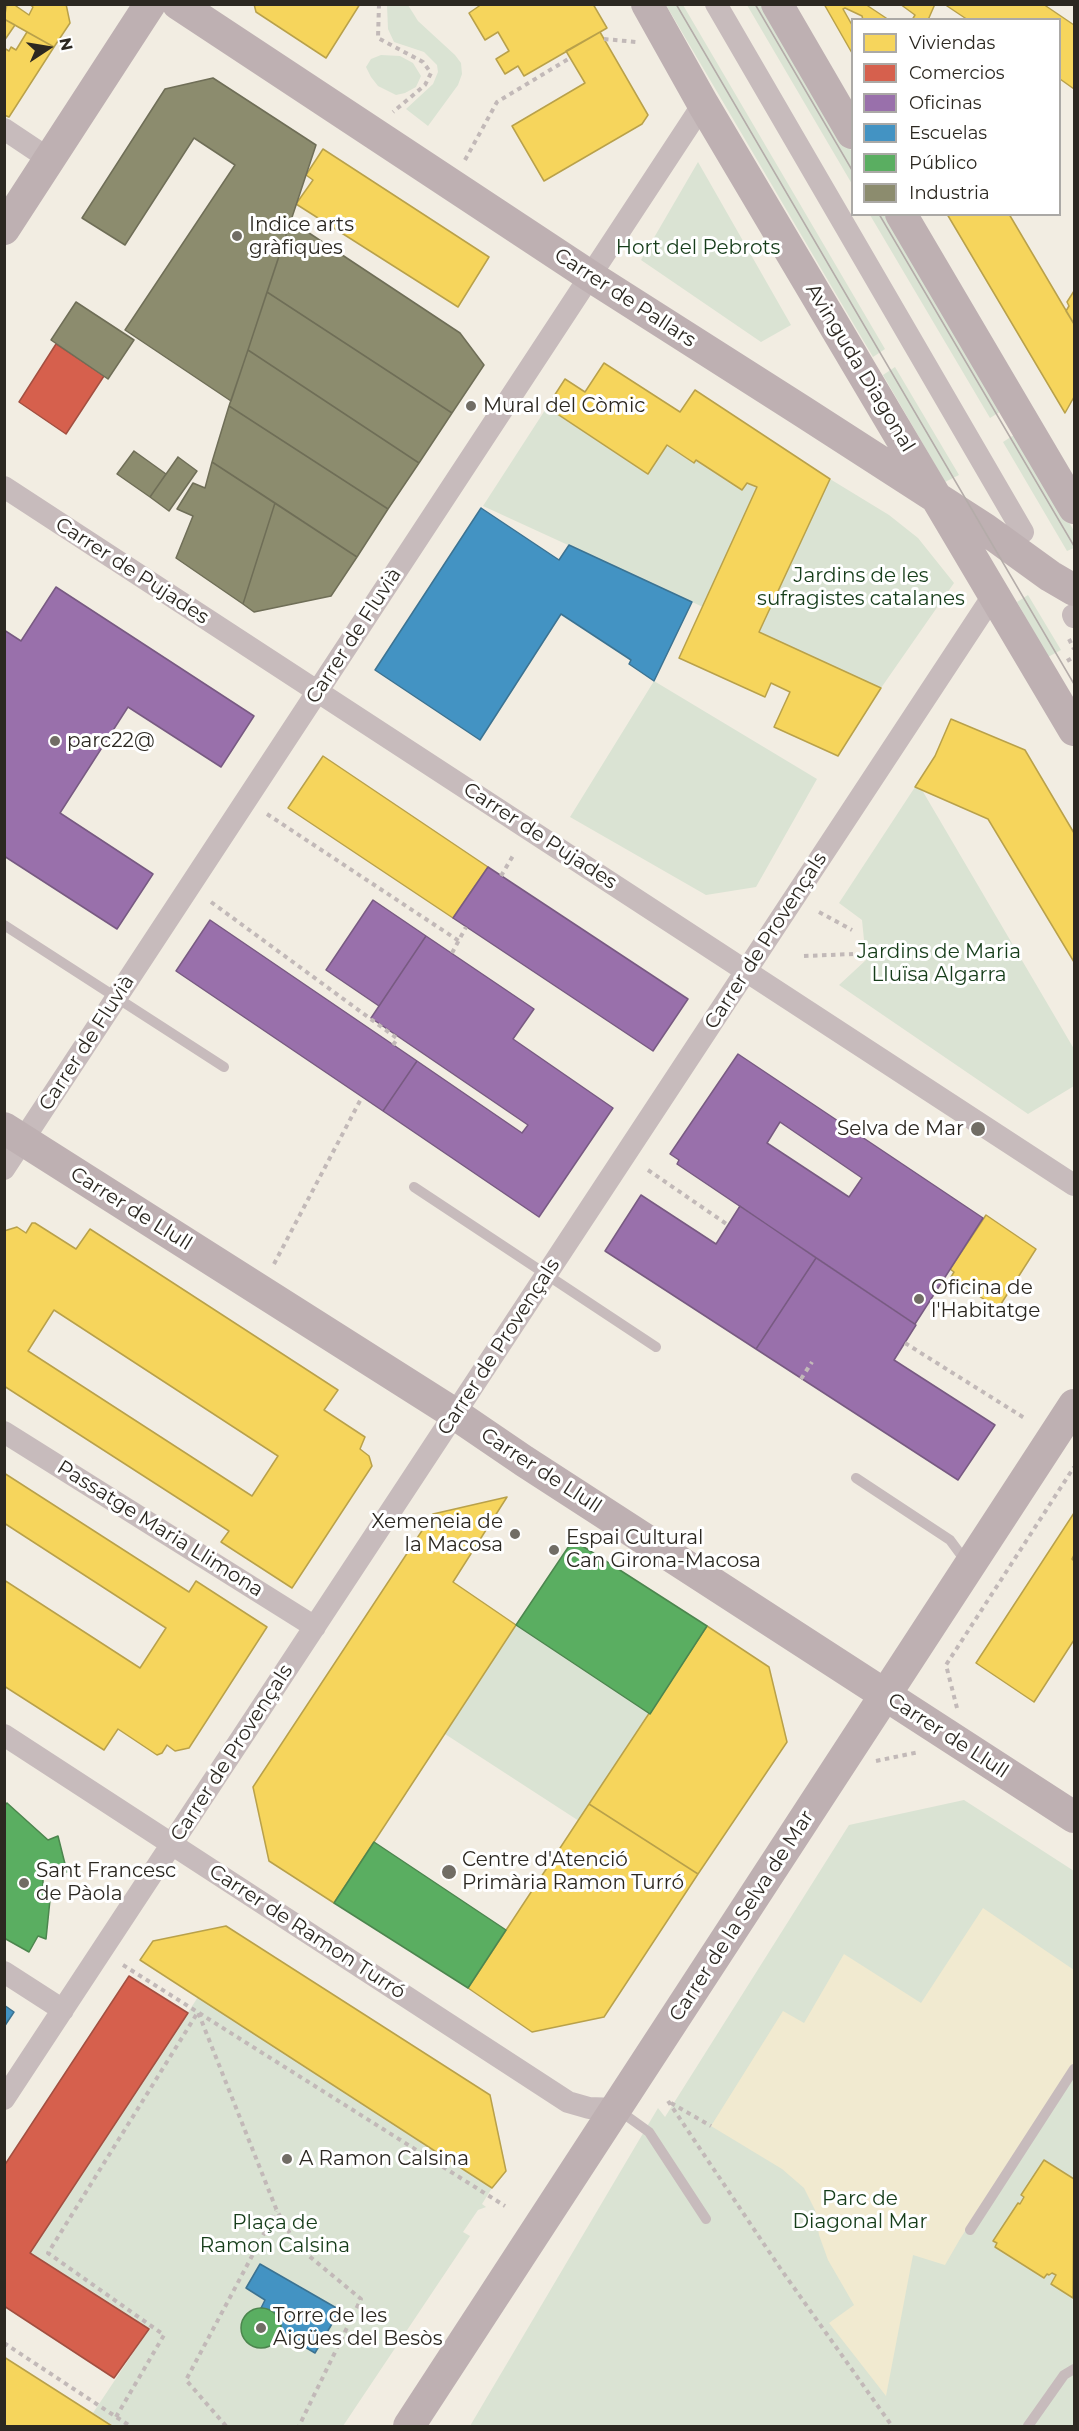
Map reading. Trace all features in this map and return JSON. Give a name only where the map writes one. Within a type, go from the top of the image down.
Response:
[{"type":"street","points":[[4,229],[150,4]]},
{"type":"street","name":"Carrer de Pallars","points":[[178,4],[590,276],[936,498],[1050,576],[1074,607]]},
{"type":"street","name":"Avinguda Diagonal","points":[[647,4],[703,104],[1074,730]]},
{"type":"street","points":[[716,4],[1023,532]]},
{"type":"street","points":[[777,4],[851,131]]},
{"type":"street","name":"Carrer de Fluvià","points":[[4,1169],[14,1135],[117,998],[703,104]]},
{"type":"street","points":[[4,129],[49,159]]},
{"type":"street","points":[[902,216],[1070,488]]},
{"type":"street","name":"Carrer de Pujades","points":[[4,487],[1074,1185]]},
{"type":"street","name":"Carrer de Provençals","points":[[4,2099],[994,594]]},
{"type":"street","name":"Carrer de Llull","points":[[14,1135],[455,1414],[1074,1817]]},
{"type":"street","name":"Carrer de la Selva de Mar","points":[[409,2427],[1074,1406]]},
{"type":"street","name":"Passatge Maria Llimona","points":[[4,1432],[315,1627]]},
{"type":"street","name":"Carrer de Ramon Turró","points":[[4,1735],[568,2102],[589,2108],[617,2109]]},
{"type":"street","points":[[4,1972],[63,2010]]},
{"type":"lane","points":[[4,925],[224,1067]]},
{"type":"lane","points":[[414,1187],[656,1347]]},
{"type":"lane","points":[[856,1478],[950,1540],[969,1567]]},
{"type":"lane","points":[[970,2230],[1074,2069]]},
{"type":"lane","points":[[617,2109],[650,2132],[706,2218]]},
{"type":"lane","points":[[1028,2427],[1064,2375],[1074,2369]]},
{"type":"path","points":[[379,4],[378,38],[423,62],[430,73],[424,85],[392,113]]},
{"type":"path","points":[[604,39],[641,42]]},
{"type":"path","points":[[460,168],[497,102],[570,58]]},
{"type":"path","points":[[1067,661],[1074,657]]},
{"type":"path","points":[[267,814],[459,941]]},
{"type":"path","points":[[501,876],[514,854]]},
{"type":"path","points":[[211,902],[398,1038],[393,1046]]},
{"type":"path","points":[[819,912],[852,930]]},
{"type":"path","points":[[452,953],[466,927]]},
{"type":"path","points":[[804,956],[853,954]]},
{"type":"path","points":[[274,1263],[362,1097]]},
{"type":"path","points":[[648,1170],[728,1225]]},
{"type":"path","points":[[905,1342],[1026,1419]]},
{"type":"path","points":[[801,1379],[812,1362]]},
{"type":"path","points":[[958,1713],[946,1665],[1074,1467]]},
{"type":"path","points":[[123,1965],[505,2206]]},
{"type":"path","points":[[198,2012],[277,2211],[297,2246],[361,2299],[299,2427]]},
{"type":"path","points":[[116,2417],[164,2335],[48,2253],[198,2012]]},
{"type":"path","points":[[711,2126],[668,2101],[780,2268],[892,2427]]},
{"type":"path","points":[[226,2427],[186,2380],[277,2211]]},
{"type":"path","points":[[4,2343],[130,2427]]},
{"type":"green space","points":[[387,5],[408,5],[418,21],[461,63],[462,74],[458,85],[428,126],[406,109],[433,84],[438,72],[437,65],[424,52],[394,42],[388,29]]},
{"type":"green space","points":[[666,5],[683,5],[885,349],[873,357]]},
{"type":"green space","points":[[747,5],[766,5],[851,150],[851,182]]},
{"type":"green space","points":[[381,55],[400,56],[413,63],[421,76],[416,87],[396,95],[378,86],[366,67],[371,59]]},
{"type":"green space","name":"Hort del Pebrots","points":[[698,162],[791,325],[761,342],[641,260]]},
{"type":"green space","points":[[871,216],[890,216],[1003,410],[990,418]]},
{"type":"green space","points":[[895,367],[959,475],[945,482],[883,375]]},
{"type":"green space","name":"Jardins de les sufragistes catalanes","points":[[547,407],[648,474],[667,445],[694,463],[696,460],[742,490],[747,483],[757,487],[703,607],[483,506]]},
{"type":"green space","points":[[1017,433],[1074,531],[1074,548],[1067,551],[1003,442]]},
{"type":"green space","name":"Jardins de les sufragistes catalanes","points":[[830,479],[889,515],[918,538],[954,583],[881,688],[759,632]]},
{"type":"green space","points":[[1028,595],[1061,650],[1048,657],[1017,602]]},
{"type":"green space","points":[[654,681],[817,779],[756,887],[706,895],[570,817]]},
{"type":"green space","name":"Jardins de Maria Lluïsa Algarra","points":[[915,787],[922,790],[1074,1049],[1074,1086],[1028,1114],[839,985],[866,960],[862,920],[839,903]]},
{"type":"green space","points":[[516,1625],[650,1714],[579,1821],[445,1734]]},
{"type":"green space","name":"Parc de Diagonal Mar","points":[[964,1800],[1074,1871],[1074,2426],[470,2426],[658,2108],[665,2117],[849,1825]]},
{"type":"green space","name":"Plaça de Ramon Calsina","points":[[198,1997],[492,2188],[482,2204],[486,2207],[478,2210],[463,2232],[470,2236],[343,2426],[114,2426],[93,2413],[149,2329],[30,2253]]},
{"type":"sand","points":[[983,1908],[1074,1970],[1074,2063],[945,2265],[913,2255],[886,2396],[829,2323],[854,2305],[828,2260],[819,2235],[815,2210],[804,2188],[782,2169],[711,2126],[783,2011],[804,2023],[844,1954],[921,2003]]},
{"type":"building: Viviendas","points":[[7,4],[17,4],[16,6],[29,15],[33,7],[29,4],[66,4],[70,23],[54,47],[4,19]]},
{"type":"building: Viviendas","points":[[254,4],[360,4],[326,58],[256,12]]},
{"type":"building: Viviendas","points":[[482,4],[593,4],[607,28],[524,76],[518,66],[505,74],[496,59],[509,51],[498,32],[485,40],[469,13]]},
{"type":"building: Viviendas","points":[[824,4],[869,4],[868,6],[886,18],[862,18],[843,9],[851,23],[851,51]]},
{"type":"building: Viviendas","points":[[900,4],[935,4],[929,18],[913,18],[915,15]]},
{"type":"building: Viviendas","points":[[944,4],[1043,4],[1074,25],[1074,89],[1061,80],[1061,18],[965,18]]},
{"type":"building: Viviendas","points":[[4,19],[15,25],[4,41]]},
{"type":"building: Viviendas","points":[[27,32],[54,47],[9,117],[4,115],[4,48],[9,51],[11,47],[16,50]]},
{"type":"building: Viviendas","points":[[600,32],[648,115],[642,124],[544,181],[512,126],[585,83],[566,51]]},
{"type":"building: Viviendas","points":[[323,149],[489,257],[458,307],[296,204],[313,180],[306,175]]},
{"type":"building: Viviendas","points":[[948,216],[1010,216],[1074,324],[1074,397],[1065,413]]},
{"type":"building: Viviendas","points":[[1074,291],[1074,324],[1066,311],[1069,306],[1067,302]]},
{"type":"building: Viviendas","points":[[604,363],[680,412],[695,390],[830,479],[759,632],[881,688],[838,756],[774,727],[790,692],[771,683],[765,697],[679,658],[757,487],[747,483],[742,490],[696,460],[694,463],[667,445],[648,474],[547,407],[565,379],[585,392]]},
{"type":"building: Viviendas","points":[[951,719],[1025,750],[1074,833],[1074,962],[988,819],[915,787],[935,756]]},
{"type":"building: Viviendas","points":[[323,756],[488,867],[453,918],[288,808]]},
{"type":"building: Viviendas","points":[[986,1215],[1036,1249],[1001,1304],[1010,1310],[1007,1315],[951,1277],[954,1272],[950,1269]]},
{"type":"building: Viviendas","points":[[32,1223],[35,1223],[76,1249],[90,1229],[338,1390],[324,1410],[365,1437],[360,1449],[369,1456],[372,1466],[292,1588],[221,1542],[229,1531],[4,1386],[4,1231],[17,1227],[26,1233]],"holes":[[[54,1310],[278,1456],[252,1496],[28,1351]]]},
{"type":"building: Viviendas","points":[[4,1473],[189,1592],[196,1581],[267,1627],[189,1748],[175,1751],[167,1745],[162,1753],[157,1755],[118,1729],[104,1750],[4,1686],[4,1580],[140,1668],[166,1628],[4,1523]]},
{"type":"building: Viviendas","points":[[507,1497],[453,1582],[516,1625],[334,1903],[269,1861],[253,1787],[433,1514]]},
{"type":"building: Viviendas","points":[[1074,1513],[1074,1555],[1072,1559],[1074,1561],[1074,1640],[1034,1702],[976,1663]]},
{"type":"building: Viviendas","name":"Xemeneia de la Macosa","points":[[515,1528],[521,1534],[515,1540],[509,1534]]},
{"type":"building: Viviendas","points":[[707,1626],[769,1667],[787,1742],[698,1874],[589,1804]]},
{"type":"building: Viviendas","points":[[589,1804],[698,1874],[604,2017],[532,2032],[468,1988]]},
{"type":"building: Viviendas","points":[[226,1926],[490,2095],[506,2171],[492,2188],[140,1960],[153,1941]]},
{"type":"building: Viviendas","points":[[1044,2160],[1074,2179],[1073,2298],[1051,2284],[1056,2275],[1047,2274],[1044,2278],[995,2247],[997,2243],[993,2241],[1018,2203],[1020,2204],[1024,2197],[1021,2195]]},
{"type":"building: Viviendas","points":[[4,2357],[112,2426],[4,2426]]},
{"type":"building: Comercios","points":[[56,344],[104,376],[66,434],[19,402]]},
{"type":"building: Comercios","points":[[129,1976],[188,2013],[30,2253],[149,2329],[114,2378],[4,2306],[4,2166]]},
{"type":"building: Oficinas","name":"parc22@","points":[[56,587],[254,716],[221,767],[128,707],[60,813],[153,874],[117,929],[4,856],[4,630],[21,641]]},
{"type":"building: Oficinas","points":[[488,867],[688,999],[653,1051],[453,918]]},
{"type":"building: Oficinas","points":[[373,900],[426,936],[379,1006],[326,970]]},
{"type":"building: Oficinas","points":[[210,920],[417,1061],[383,1111],[176,971]]},
{"type":"building: Oficinas","points":[[426,936],[534,1009],[513,1039],[613,1108],[539,1217],[383,1111],[417,1061],[522,1133],[528,1125],[371,1018]]},
{"type":"building: Oficinas","points":[[738,1054],[983,1218],[915,1324],[677,1164],[679,1160],[670,1154]],"holes":[[[780,1122],[862,1178],[849,1197],[767,1143]]]},
{"type":"building: Oficinas","points":[[641,1195],[716,1244],[740,1206],[816,1258],[756,1349],[605,1251]]},
{"type":"building: Oficinas","points":[[816,1258],[916,1325],[894,1360],[995,1425],[958,1480],[756,1349]]},
{"type":"building: Escuelas","points":[[481,508],[559,560],[569,545],[692,602],[654,681],[629,664],[631,660],[561,614],[480,740],[375,670]]},
{"type":"building: Escuelas","points":[[4,2005],[14,2012],[4,2027]]},
{"type":"building: Escuelas","points":[[260,2264],[340,2310],[315,2353],[281,2333],[281,2323],[277,2316],[272,2311],[261,2308],[265,2300],[246,2288]]},
{"type":"building: Público","points":[[573,1540],[707,1626],[650,1714],[516,1625]]},
{"type":"building: Público","name":"Sant Francesc de Pàola","points":[[7,1803],[48,1840],[58,1836],[67,1872],[43,1876],[43,1890],[51,1890],[46,1939],[38,1936],[29,1952],[4,1938],[4,1806]]},
{"type":"building: Público","points":[[374,1842],[506,1930],[468,1988],[334,1903]]},
{"type":"building: Público","name":"Torre de les Aigües del Besòs","points":[[261,2308],[269,2309],[275,2314],[280,2320],[280,2336],[275,2342],[269,2347],[261,2348],[253,2347],[247,2342],[242,2336],[241,2328],[242,2320],[247,2314],[253,2309]]},
{"type":"building: Industria","name":"Indice arts gràfiques","points":[[213,78],[316,145],[231,401],[125,330],[235,165],[194,138],[125,245],[82,218],[165,89]]},
{"type":"building: Industria","points":[[289,226],[306,231],[460,333],[484,365],[452,413],[267,292]]},
{"type":"building: Industria","points":[[267,292],[452,413],[419,463],[248,350]]},
{"type":"building: Industria","points":[[76,302],[134,340],[108,379],[51,340]]},
{"type":"building: Industria","points":[[248,350],[419,463],[388,509],[229,406]]},
{"type":"building: Industria","points":[[229,406],[388,509],[357,557],[212,462]]},
{"type":"building: Industria","points":[[134,451],[166,474],[150,497],[117,474]]},
{"type":"building: Industria","points":[[178,457],[197,471],[169,511],[150,497]]},
{"type":"building: Industria","points":[[212,462],[275,503],[243,604],[176,558],[193,516],[177,509],[193,483],[205,488]]},
{"type":"building: Industria","points":[[275,503],[357,557],[331,596],[254,612],[243,604]]},
{"type":"tram line","points":[[676,4],[1074,684]]},
{"type":"tram line","points":[[755,4],[851,168]]},
{"type":"tram line","points":[[880,216],[1074,546]]},
{"type":"place","name":"Indice arts gràfiques","points":[[237,236]]},
{"type":"place","name":"Mural del Còmic","points":[[471,406]]},
{"type":"place","name":"parc22@","points":[[55,741]]},
{"type":"place","name":"Selva de Mar","points":[[978,1129]]},
{"type":"place","name":"Oficina de l'Habitatge","points":[[919,1299]]},
{"type":"place","name":"Xemeneia de la Macosa","points":[[515,1534]]},
{"type":"place","name":"Espai Cultural Can Girona-Macosa","points":[[554,1550]]},
{"type":"place","name":"Centre d'Atenció Primària Ramon Turró","points":[[449,1872]]},
{"type":"place","name":"Sant Francesc de Pàola","points":[[24,1883]]},
{"type":"place","name":"A Ramon Calsina","points":[[287,2159]]},
{"type":"place","name":"Torre de les Aigües del Besòs","points":[[261,2328]]}]
